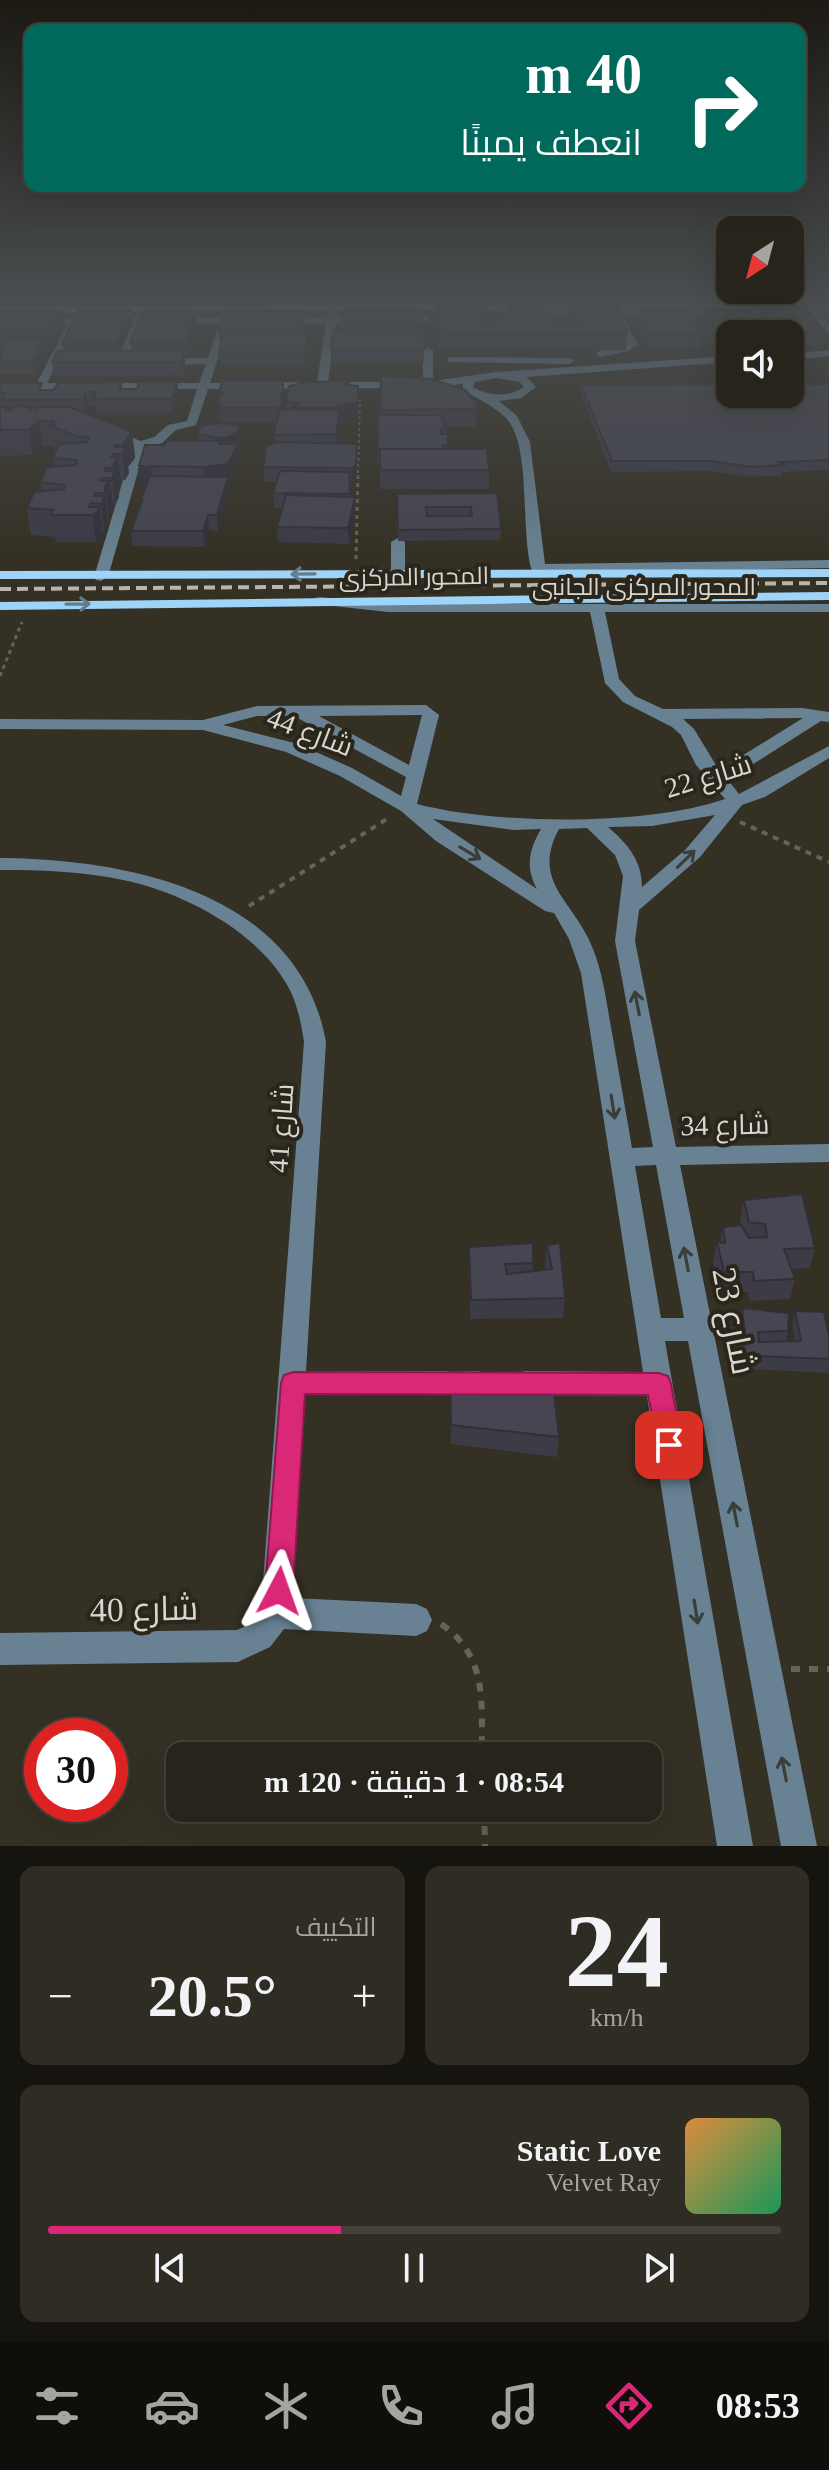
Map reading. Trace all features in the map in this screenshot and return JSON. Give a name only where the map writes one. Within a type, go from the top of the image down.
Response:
[{"type":"main road","name":"المحور المركزى","points":[[0,575],[101,577],[539,571],[829,573]]},
{"type":"main road","name":"المحور المركزى","points":[[0,606],[829,596]]},
{"type":"street","points":[[1,387],[22,392],[39,387]]},
{"type":"street","points":[[45,387],[189,391],[200,387]]},
{"type":"street","points":[[93,427],[140,445],[158,440],[172,427],[192,423],[205,387]]},
{"type":"street","points":[[223,397],[228,387]]},
{"type":"street","points":[[265,387],[297,390],[311,387]]},
{"type":"street","points":[[449,387],[525,392],[535,387]]},
{"type":"street","points":[[476,390],[480,387]]},
{"type":"street","points":[[513,418],[528,387]]},
{"type":"street","points":[[476,390],[513,418],[524,442],[539,571],[829,564]]},
{"type":"street","points":[[101,577],[140,445]]},
{"type":"street","points":[[398,542],[398,573]]},
{"type":"street","name":"المحور المركزى الجانبى","points":[[316,600],[378,608],[829,608]]},
{"type":"street","points":[[597,609],[611,680],[629,699],[663,714],[688,733],[731,808],[674,871],[628,909]]},
{"type":"street","points":[[296,710],[417,776]]},
{"type":"street","points":[[203,725],[257,711],[426,710],[431,715],[407,807],[443,837],[567,917]]},
{"type":"street","points":[[663,714],[824,716]]},
{"type":"street","points":[[717,779],[824,716]]},
{"type":"street","name":"شارع 44","points":[[0,724],[203,725],[292,748],[346,772],[407,807],[478,821],[593,824]]},
{"type":"street","name":"شارع 22","points":[[593,824],[681,817],[731,808],[829,751]]},
{"type":"street","name":"شارع 23","points":[[593,824],[620,848],[634,878],[625,941],[799,1846]]},
{"type":"street","points":[[552,825],[539,851],[540,879],[550,899],[567,917],[591,973],[735,1846]]},
{"type":"street","name":"شارع 41","points":[[0,864],[57,863],[106,868],[194,896],[263,942],[289,971],[307,1004],[315,1042],[276,1613]]},
{"type":"street","name":"شارع 34","points":[[621,1157],[829,1153]]},
{"type":"street","points":[[650,1330],[699,1329]]},
{"type":"street","points":[[293,1383],[659,1384]]},
{"type":"street","points":[[276,1613],[416,1620]]},
{"type":"street","name":"شارع 40","points":[[0,1649],[238,1646],[259,1636],[276,1613]]},
{"type":"path","points":[[356,573],[362,387]]},
{"type":"path","points":[[0,676],[29,605]]},
{"type":"path","points":[[230,918],[407,807]]},
{"type":"path","points":[[731,808],[829,862]]},
{"type":"path","points":[[416,1620],[438,1622],[458,1632],[472,1650],[479,1673],[481,1742]]},
{"type":"path","points":[[765,1669],[829,1669]]},
{"type":"path","points":[[484,1822],[485,1846]]},
{"type":"building","points":[[0,387],[54,390],[56,387],[175,387],[172,399],[93,399],[96,392],[86,392],[83,400],[1,400],[5,393],[0,393]]},
{"type":"building","points":[[220,387],[283,387],[280,396],[283,402],[278,408],[219,408],[219,395],[226,392],[219,393]]},
{"type":"building","points":[[289,387],[358,387],[358,402],[329,408],[291,407],[300,403],[286,402]]},
{"type":"building","points":[[381,387],[457,387],[466,390],[472,400],[476,400],[477,409],[380,410]]},
{"type":"building","points":[[582,387],[716,387],[716,408],[804,408],[804,387],[829,387],[829,460],[779,462],[784,465],[751,467],[712,461],[612,461]]},
{"type":"building","points":[[14,406],[31,407],[29,410],[70,407],[132,432],[122,445],[115,447],[126,447],[122,454],[113,454],[111,457],[118,457],[112,468],[106,468],[105,471],[115,471],[112,478],[102,478],[100,481],[110,481],[105,485],[105,493],[95,493],[94,496],[105,496],[101,504],[91,503],[89,507],[99,507],[98,511],[92,515],[51,515],[53,510],[27,508],[34,492],[64,489],[65,485],[40,482],[47,467],[76,465],[77,460],[53,458],[59,444],[87,442],[89,437],[76,436],[50,426],[55,424],[51,423],[53,421],[39,421],[29,430],[0,430],[0,407],[13,410]]},
{"type":"building","points":[[279,409],[340,410],[336,434],[274,435]]},
{"type":"building","points":[[378,415],[441,415],[446,428],[441,429],[441,434],[448,434],[448,445],[443,445],[443,449],[378,449]]},
{"type":"building","points":[[205,425],[236,425],[240,430],[229,437],[199,434],[198,429]]},
{"type":"building","points":[[166,441],[238,444],[228,464],[151,466],[138,470],[143,466],[139,466],[145,445],[165,445]]},
{"type":"building","points":[[278,442],[357,444],[356,466],[263,467],[266,446]]},
{"type":"building","points":[[380,449],[487,449],[489,470],[380,470]]},
{"type":"building","points":[[280,471],[349,472],[350,494],[273,493]]},
{"type":"building","points":[[150,476],[228,477],[217,515],[208,515],[203,531],[131,531]]},
{"type":"building","points":[[497,493],[501,529],[398,530],[397,494]],"holes":[[[426,507],[471,507],[472,516],[427,516]]]},
{"type":"building","points":[[286,495],[355,497],[348,528],[277,527]]},
{"type":"building","points":[[802,1194],[815,1248],[784,1249],[795,1279],[754,1281],[753,1272],[724,1272],[717,1242],[725,1243],[723,1227],[741,1225],[749,1238],[767,1237],[765,1224],[749,1222],[744,1200]]},
{"type":"building","points":[[533,1243],[533,1263],[505,1264],[507,1274],[552,1269],[547,1245],[560,1243],[565,1298],[471,1300],[469,1247]]},
{"type":"building","points":[[742,1308],[789,1313],[788,1331],[758,1332],[759,1342],[801,1341],[795,1311],[824,1312],[829,1336],[829,1359],[735,1355],[731,1326],[744,1328]]},
{"type":"building","points":[[450,1372],[552,1376],[559,1437],[451,1425]]},
{"type":"railway","points":[[0,589],[829,583]]},
{"type":"route","points":[[279,1591],[293,1383],[659,1384],[669,1445]]}]
